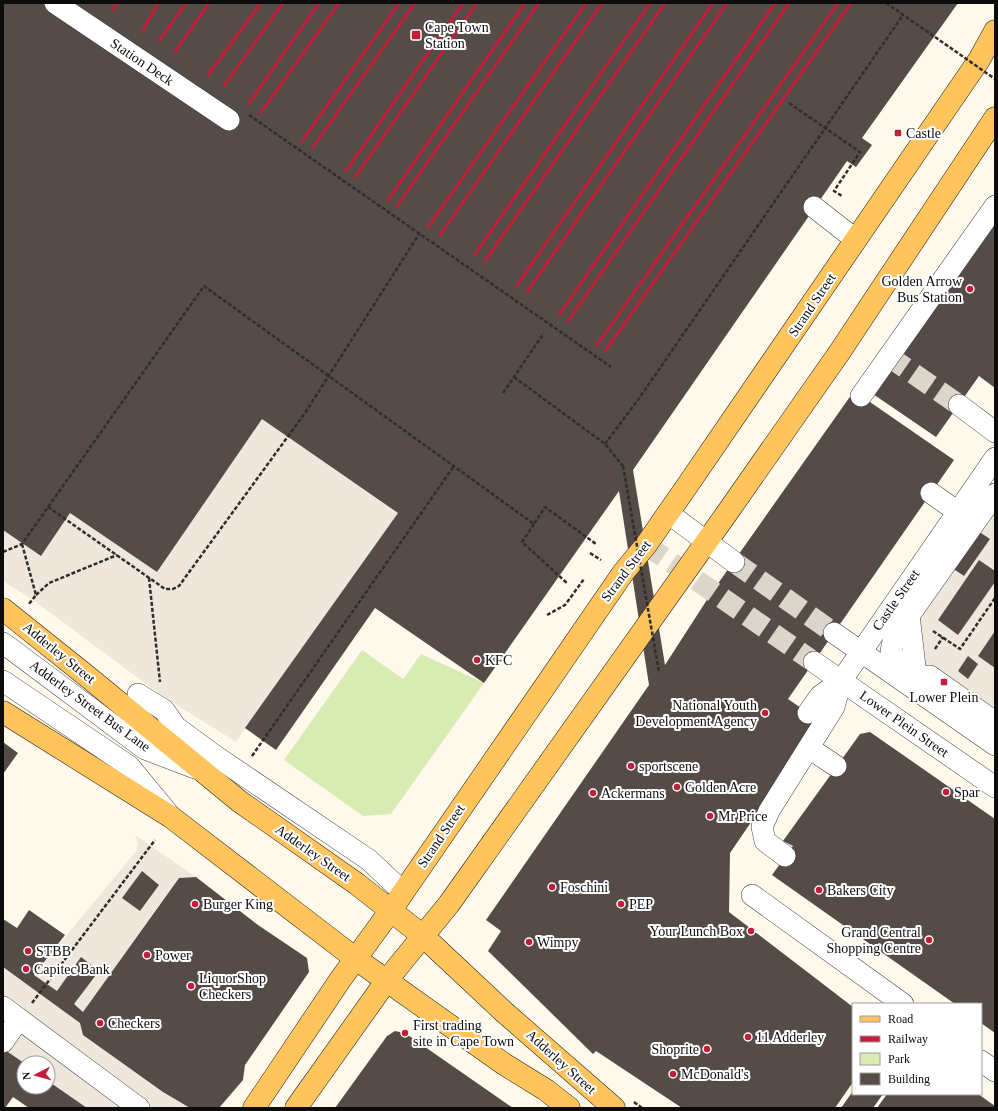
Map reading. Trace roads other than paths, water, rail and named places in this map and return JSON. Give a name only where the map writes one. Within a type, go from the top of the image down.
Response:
[{"type":"main road","name":"Strand Street","points":[[254,1108],[624,573],[646,545],[856,240],[979,60],[995,31]]},
{"type":"main road","points":[[296,1108],[387,980],[453,897],[706,541],[839,352],[995,118]]},
{"type":"main road","name":"Adderley Street","points":[[3,609],[240,801],[357,884],[423,936],[522,1027],[614,1108]]},
{"type":"main road","name":"Adderley Street","points":[[3,712],[171,817],[356,959],[504,1064],[546,1090],[569,1108]]},
{"type":"street","name":"Station Deck","points":[[55,3],[237,116]]},
{"type":"street","points":[[861,396],[995,206]]},
{"type":"street","points":[[814,207],[856,240]]},
{"type":"street","points":[[958,405],[995,432]]},
{"type":"street","name":"Castle Street","points":[[785,856],[765,841],[762,827],[769,811],[834,707],[841,681],[995,458]]},
{"type":"street","points":[[931,493],[958,512]]},
{"type":"street","points":[[995,494],[909,615],[891,644],[891,651],[894,658],[900,663],[920,677],[930,676],[995,722]]},
{"type":"street","points":[[668,513],[734,562]]},
{"type":"street","points":[[834,633],[995,745]]},
{"type":"street","name":"Adderley Street Bus Lane","points":[[3,643],[145,749],[204,771]]},
{"type":"street","name":"Lower Plein Street","points":[[814,662],[995,787]]},
{"type":"street","name":"Adderley Street Bus Lane","points":[[3,681],[129,766],[171,817]]},
{"type":"street","points":[[808,713],[820,696],[841,681]]},
{"type":"street","points":[[138,694],[164,710],[176,727],[214,755],[369,860],[403,892]]},
{"type":"street","points":[[809,748],[836,766]]},
{"type":"street","points":[[752,895],[902,1003]]},
{"type":"street","points":[[3,1007],[139,1108]]},
{"type":"street","points":[[3,1042],[20,1019]]},
{"type":"street","points":[[982,1062],[995,1071]]},
{"type":"tunnel","points":[[888,356],[959,405]]},
{"type":"tunnel","points":[[646,545],[814,662]]},
{"type":"tunnel","points":[[734,562],[834,633]]},
{"type":"railway","points":[[113,9],[118,3]]},
{"type":"railway","points":[[143,30],[158,3]]},
{"type":"railway","points":[[159,41],[186,3]]},
{"type":"railway","points":[[175,52],[209,3]]},
{"type":"railway","points":[[208,75],[261,3]]},
{"type":"railway","points":[[224,86],[283,3]]},
{"type":"railway","points":[[249,103],[319,3]]},
{"type":"railway","points":[[261,112],[339,3]]},
{"type":"railway","points":[[302,141],[399,3]]},
{"type":"railway","points":[[313,147],[415,3]]},
{"type":"railway","points":[[346,171],[463,3]]},
{"type":"railway","points":[[355,177],[477,3]]},
{"type":"railway","points":[[388,200],[525,3]]},
{"type":"railway","points":[[397,206],[539,3]]},
{"type":"railway","points":[[428,227],[586,3]]},
{"type":"railway","points":[[440,235],[602,3]]},
{"type":"railway","points":[[475,254],[650,3]]},
{"type":"railway","points":[[485,261],[665,3]]},
{"type":"railway","points":[[517,285],[713,3]]},
{"type":"railway","points":[[527,292],[727,3]]},
{"type":"railway","points":[[559,315],[775,3]]},
{"type":"railway","points":[[568,321],[789,3]]},
{"type":"railway","points":[[597,345],[838,3]]},
{"type":"railway","points":[[605,351],[851,3]]},
{"type":"place","name":"Cape Town Station","points":[[416,35]]},
{"type":"place","name":"Castle","points":[[898,133]]},
{"type":"place","name":"Golden Arrow Bus Station","points":[[970,289]]},
{"type":"place","name":"KFC","points":[[477,660]]},
{"type":"place","name":"Lower Plein","points":[[944,682]]},
{"type":"place","name":"National Youth Development Agency","points":[[765,713]]},
{"type":"place","name":"sportscene","points":[[631,766]]},
{"type":"place","name":"Golden Acre","points":[[677,787]]},
{"type":"place","name":"Spar","points":[[946,792]]},
{"type":"place","name":"Ackermans","points":[[593,793]]},
{"type":"place","name":"Mr Price","points":[[710,816]]},
{"type":"place","name":"Foschini","points":[[552,887]]},
{"type":"place","name":"Bakers City","points":[[819,890]]},
{"type":"place","name":"Burger King","points":[[195,904]]},
{"type":"place","name":"PEP","points":[[621,904]]},
{"type":"place","name":"Your Lunch Box","points":[[751,931]]},
{"type":"place","name":"Grand Central Shopping Centre","points":[[929,940]]},
{"type":"place","name":"Wimpy","points":[[529,942]]},
{"type":"place","name":"STBB","points":[[28,951]]},
{"type":"place","name":"Power","points":[[147,955]]},
{"type":"place","name":"Capitec Bank","points":[[26,969]]},
{"type":"place","name":"LiquorShop Checkers","points":[[191,986]]},
{"type":"place","name":"Checkers","points":[[100,1023]]},
{"type":"place","name":"First trading site in Cape Town","points":[[405,1033]]},
{"type":"place","name":"11 Adderley","points":[[748,1037]]},
{"type":"place","name":"Shoprite","points":[[707,1049]]},
{"type":"place","name":"McDonald's","points":[[673,1074]]}]
